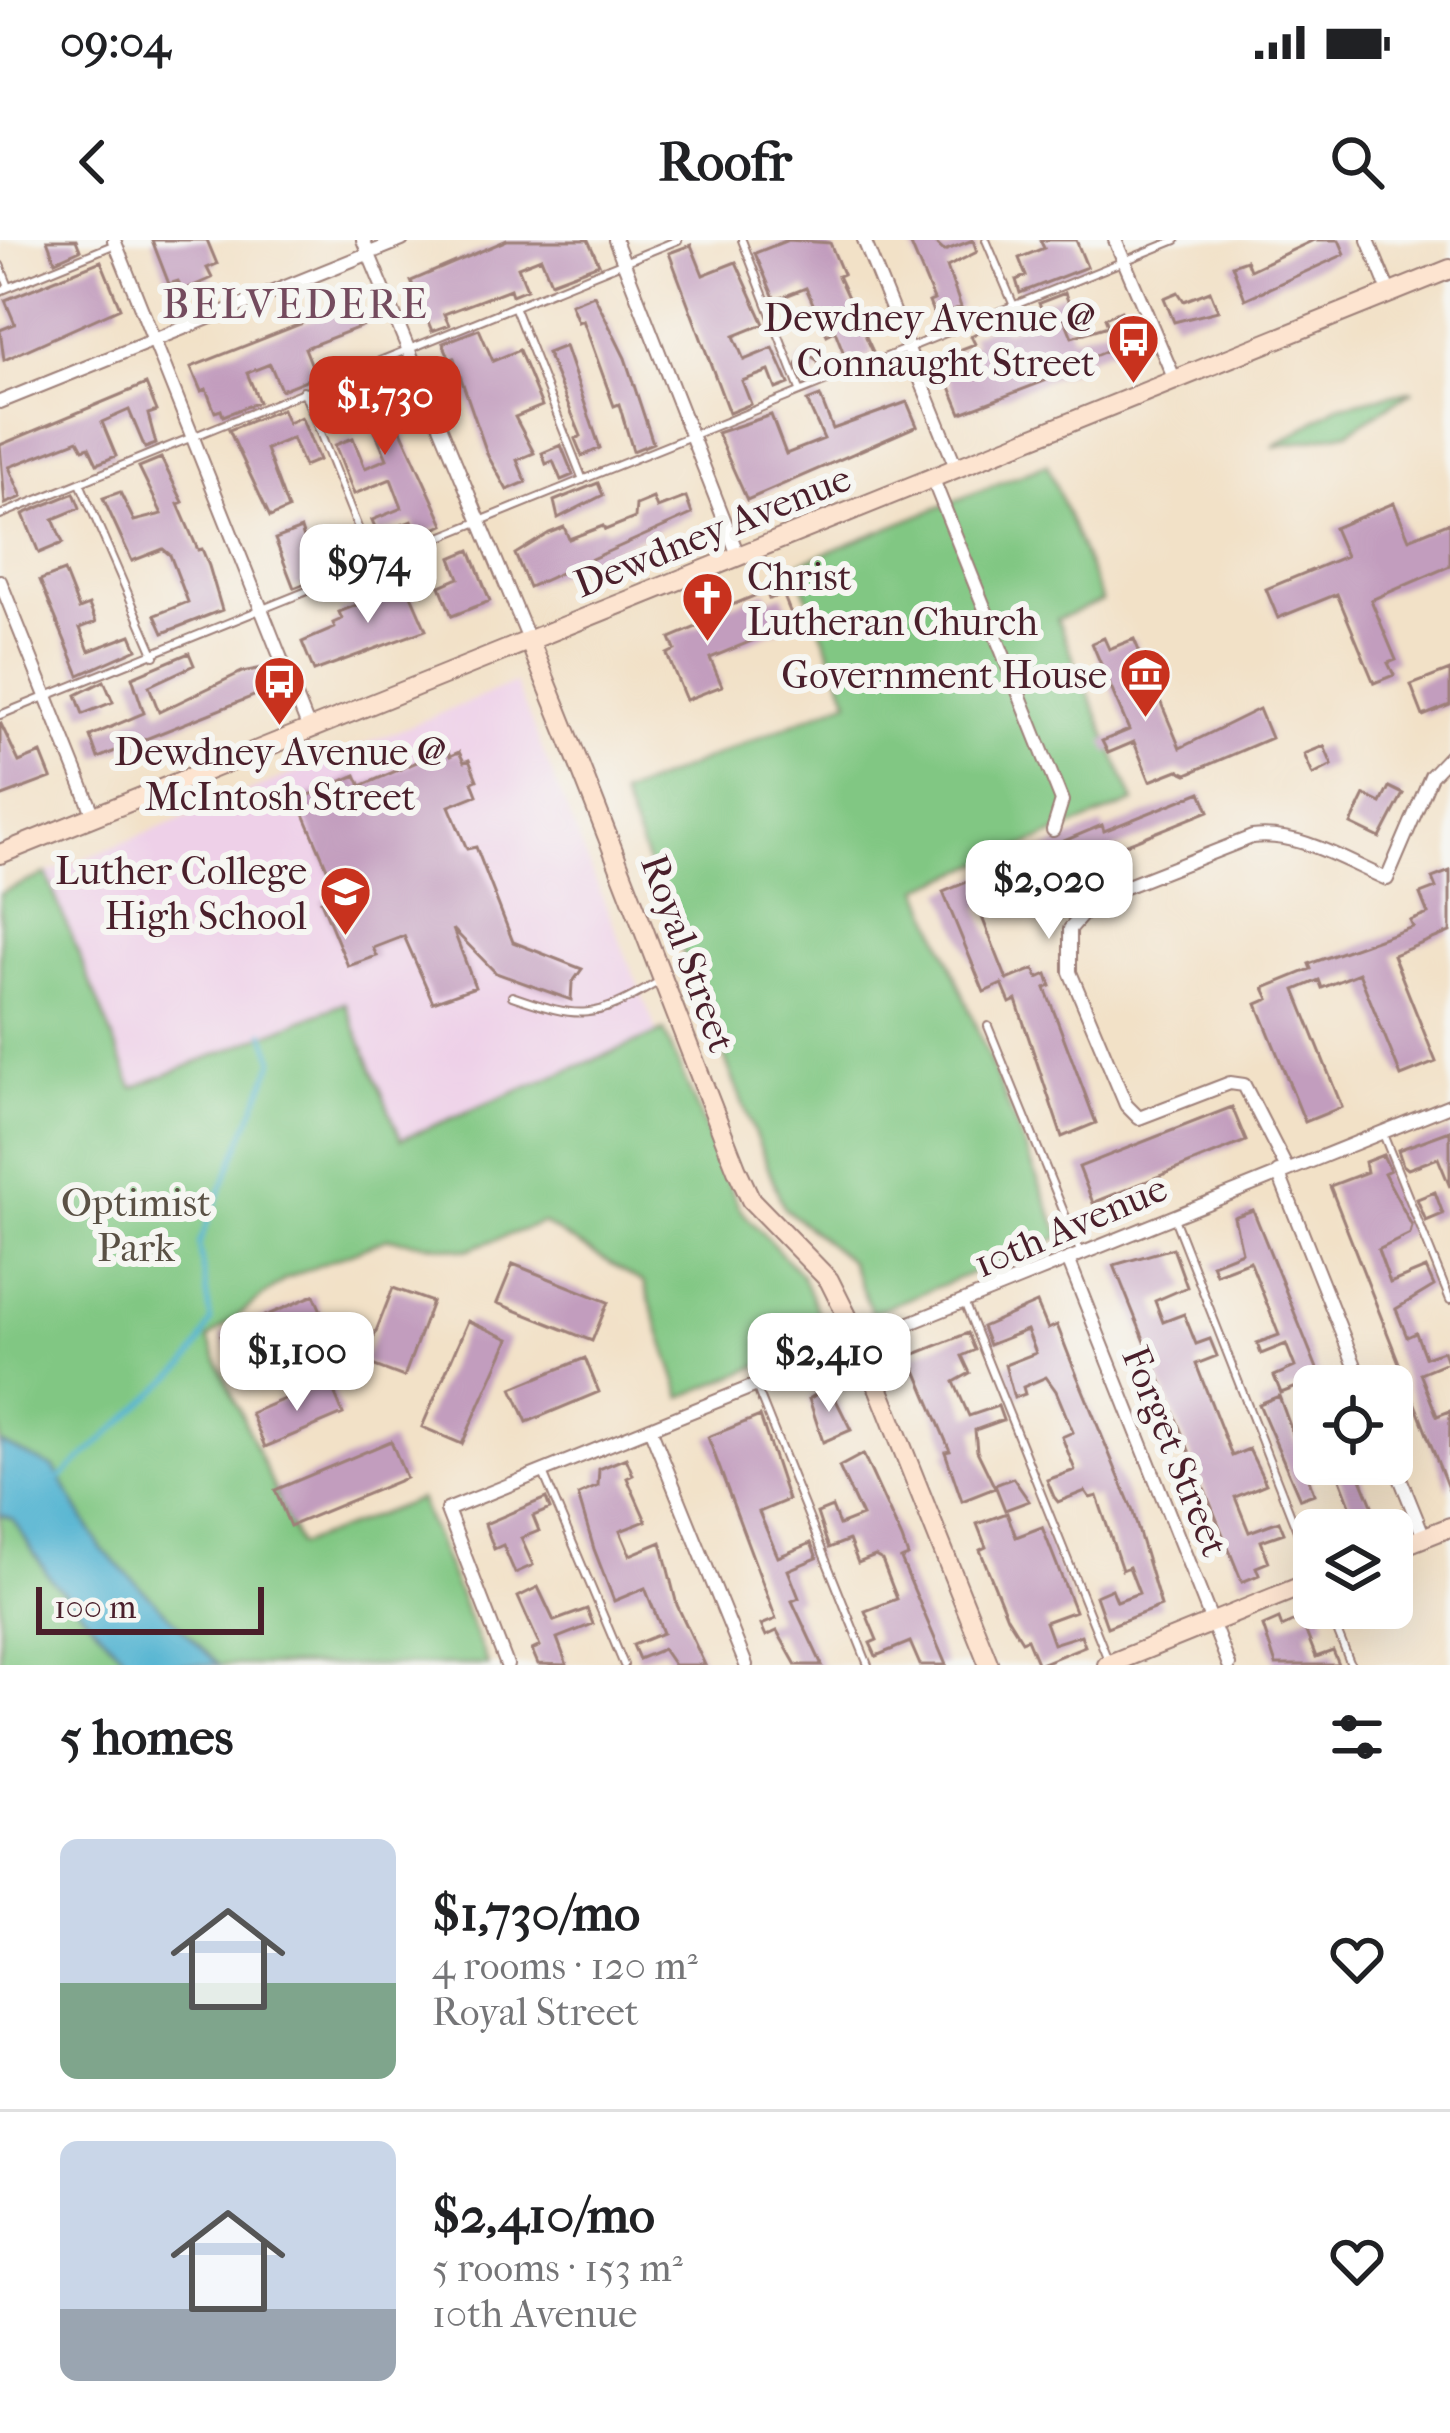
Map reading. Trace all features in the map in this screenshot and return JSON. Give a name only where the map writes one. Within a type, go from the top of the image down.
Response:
[{"type":"main road","name":"Dewdney Avenue","points":[[0,854],[1450,269]]},
{"type":"main road","name":"Royal Street","points":[[529,640],[613,842],[661,980],[751,1200],[829,1280],[860,1342],[989,1665]]},
{"type":"main road","points":[[1413,1541],[1450,1527]]},
{"type":"main road","points":[[1109,1665],[1293,1587]]},
{"type":"street","points":[[0,402],[366,247],[401,240]]},
{"type":"street","points":[[615,240],[738,555]]},
{"type":"street","points":[[864,240],[956,467]]},
{"type":"street","points":[[1115,240],[1174,378]]},
{"type":"street","points":[[1369,240],[1390,294]]},
{"type":"street","points":[[115,242],[309,729]]},
{"type":"street","name":"Royal Street","points":[[366,247],[529,640]]},
{"type":"street","points":[[932,476],[1062,801],[1053,830]]},
{"type":"street","points":[[0,581],[94,816]]},
{"type":"street","points":[[1356,1365],[1244,1084],[1230,1084],[1139,1118],[1126,1105],[1070,972],[1070,929],[1097,898],[1252,837],[1274,835],[1308,844],[1388,879],[1430,776],[1450,756]]},
{"type":"street","name":"10th Avenue","points":[[507,1665],[447,1510],[1450,1105]]},
{"type":"street","name":"Forget Street","points":[[1075,1256],[1229,1665]]},
{"type":"street","points":[[650,1428],[746,1665]]},
{"type":"street","points":[[1403,1485],[1424,1537]]},
{"type":"lane","points":[[0,515],[678,240]]},
{"type":"lane","points":[[742,240],[800,390]]},
{"type":"lane","points":[[986,240],[1014,306]]},
{"type":"lane","points":[[0,715],[1176,240]]},
{"type":"lane","points":[[0,265],[4,289],[115,242]]},
{"type":"lane","points":[[514,306],[583,480]]},
{"type":"lane","points":[[303,390],[372,562]]},
{"type":"lane","points":[[80,483],[154,656]]},
{"type":"lane","points":[[512,996],[571,1017],[602,1010],[661,980]]},
{"type":"lane","points":[[988,1026],[1075,1256]]},
{"type":"lane","points":[[1382,1131],[1450,1300]]},
{"type":"lane","points":[[1173,1215],[1293,1524]]},
{"type":"lane","points":[[964,1301],[1109,1665]]},
{"type":"lane","points":[[756,1386],[868,1665]]},
{"type":"lane","points":[[543,1471],[624,1665]]},
{"type":"lane","points":[[1336,1629],[1351,1665]]},
{"type":"shaded area","name":"Luther College High School","points":[[515,683],[658,1034],[400,1139],[344,1003],[133,1089],[46,874]]},
{"type":"green space","points":[[1414,390],[1348,432],[1273,447],[1338,406]]},
{"type":"green space","points":[[1047,464],[1102,601],[1057,619],[1134,802],[920,888],[1061,1237],[872,1313],[850,1261],[784,1208],[621,795],[849,700],[795,565]]},
{"type":"green space","name":"Optimist Park","points":[[46,874],[133,1088],[345,1003],[401,1139],[664,1031],[739,1208],[802,1276],[829,1337],[682,1397],[644,1283],[542,1223],[466,1250],[388,1238],[285,1279],[208,1339],[299,1545],[419,1499],[488,1665],[219,1665],[101,1548],[54,1468],[0,1443],[0,893]]},
{"type":"green space","points":[[0,1514],[13,1519],[50,1578],[132,1665],[0,1665]]},
{"type":"water","points":[[0,1443],[54,1468],[101,1548],[219,1665],[132,1665],[50,1578],[13,1519],[0,1514]]},
{"type":"building","points":[[47,240],[76,240],[80,250],[55,261]]},
{"type":"building","points":[[152,240],[207,240],[217,264],[207,268],[212,278],[182,291],[178,281],[169,284]]},
{"type":"building","points":[[507,240],[588,240],[599,264],[551,282],[541,258],[518,267],[527,289],[512,295],[510,289],[444,314],[449,325],[432,331],[411,281]]},
{"type":"building","points":[[788,240],[830,243],[843,274],[838,276],[874,354],[848,364],[835,331],[827,335],[806,288],[775,300],[755,253]]},
{"type":"building","points":[[909,240],[932,240],[944,251],[973,240],[977,252],[947,267],[961,307],[935,317],[929,302],[934,300]]},
{"type":"building","points":[[1040,240],[1076,240],[1087,267],[1020,293],[1016,280],[1026,276],[1019,258],[1044,248]]},
{"type":"building","points":[[1314,240],[1339,240],[1345,254],[1245,299],[1232,265],[1246,260],[1250,270]]},
{"type":"building","points":[[691,245],[703,275],[736,262],[764,324],[734,336],[744,360],[773,348],[789,384],[776,389],[769,371],[742,381],[751,404],[729,413],[669,253]]},
{"type":"building","points":[[101,261],[120,308],[4,360],[0,330],[15,324],[5,300]]},
{"type":"building","points":[[1210,291],[1218,311],[1174,322],[1164,298],[1178,292],[1184,301]]},
{"type":"building","points":[[1065,293],[1072,312],[1063,315],[1072,337],[1108,326],[1105,318],[1121,311],[1134,344],[1106,351],[1082,361],[1084,366],[961,413],[938,358],[975,344],[971,336],[1000,321],[1004,331],[1044,316],[1039,303]]},
{"type":"building","points":[[594,295],[625,358],[653,443],[633,451],[619,404],[614,406],[583,320],[578,322],[571,304]]},
{"type":"building","points":[[356,302],[365,325],[305,348],[316,376],[281,390],[270,364],[247,373],[259,402],[223,416],[221,410],[215,412],[191,367]]},
{"type":"building","points":[[479,329],[493,361],[519,350],[542,406],[515,417],[534,453],[517,460],[526,482],[507,490],[488,456],[454,358],[450,359],[443,343]]},
{"type":"building","points":[[565,346],[600,448],[582,456],[575,439],[581,436],[547,353]]},
{"type":"building","points":[[808,356],[819,367],[808,378],[797,367]]},
{"type":"building","points":[[374,371],[444,525],[418,536],[412,521],[378,534],[372,520],[402,508],[391,479],[354,494],[335,445],[353,438],[365,468],[387,459],[371,422],[362,426],[349,395],[321,406],[317,395]]},
{"type":"building","points":[[146,384],[157,411],[148,414],[156,444],[145,448],[129,410],[102,422],[116,456],[97,464],[89,447],[83,449],[78,440],[9,467],[22,497],[5,504],[0,445]]},
{"type":"building","points":[[820,396],[833,429],[907,402],[917,426],[747,500],[717,433],[771,415],[786,454],[824,439],[807,401]]},
{"type":"building","points":[[282,409],[288,423],[301,417],[319,460],[304,466],[292,438],[266,449],[288,509],[270,517],[229,430]]},
{"type":"building","points":[[561,445],[573,475],[561,480],[553,461],[546,464],[542,453]]},
{"type":"building","points":[[161,458],[209,566],[222,610],[163,633],[155,615],[188,602],[170,555],[163,549],[132,561],[103,498],[120,492],[134,521],[162,514],[139,467]]},
{"type":"building","points":[[598,483],[603,495],[558,518],[554,501]]},
{"type":"building","points":[[74,493],[80,508],[53,519],[63,543],[39,553],[23,514]]},
{"type":"building","points":[[686,497],[692,514],[529,587],[515,554],[549,533],[564,527],[569,539],[603,526],[605,530],[635,518],[636,505],[653,498],[657,508]]},
{"type":"building","points":[[1394,503],[1409,539],[1450,522],[1450,566],[1371,600],[1396,660],[1388,663],[1394,675],[1374,683],[1337,594],[1278,618],[1266,589],[1346,556],[1334,528]]},
{"type":"building","points":[[301,529],[317,579],[294,588],[275,539]]},
{"type":"building","points":[[470,550],[490,601],[452,616],[440,586],[459,578],[451,558]]},
{"type":"building","points":[[399,568],[426,630],[314,671],[302,642],[335,628],[333,623],[342,619],[339,612],[389,592],[382,575]]},
{"type":"building","points":[[64,571],[79,609],[89,605],[96,622],[80,628],[89,651],[131,635],[137,649],[79,675],[40,580]]},
{"type":"building","name":"Christ Lutheran Church","points":[[766,591],[769,599],[783,594],[791,614],[777,619],[781,629],[710,658],[722,686],[686,700],[667,654],[675,650],[670,638],[706,623],[703,617]]},
{"type":"building","name":"Government House","points":[[1104,638],[1109,649],[1134,639],[1180,748],[1259,709],[1271,738],[1187,774],[1178,770],[1150,781],[1134,742],[1108,753],[1102,741],[1129,730],[1092,643]]},
{"type":"building","points":[[189,653],[194,665],[149,686],[159,712],[242,672],[263,668],[271,689],[98,758],[90,736],[144,713],[132,677]]},
{"type":"building","points":[[1450,670],[1450,705],[1423,716],[1411,685]]},
{"type":"building","points":[[104,681],[113,702],[83,714],[76,695]]},
{"type":"building","points":[[0,722],[19,762],[41,753],[51,778],[0,797]]},
{"type":"building","points":[[1324,746],[1332,765],[1313,775],[1304,754]]},
{"type":"building","name":"Luther College High School","points":[[447,749],[450,756],[459,752],[464,762],[469,760],[477,780],[472,782],[477,795],[449,806],[467,849],[476,847],[513,942],[582,969],[572,983],[571,1000],[496,973],[453,929],[475,987],[433,1002],[404,936],[373,948],[377,956],[348,966],[321,901],[338,894],[298,800],[356,775],[361,786]]},
{"type":"building","points":[[1389,787],[1403,794],[1380,838],[1351,824],[1365,795],[1381,803]]},
{"type":"building","points":[[1201,792],[1209,811],[1112,850],[1115,859],[1068,879],[1065,872],[1032,885],[1040,906],[1019,915],[1010,894],[978,907],[1007,980],[1034,969],[1038,978],[1047,974],[1051,986],[1045,988],[1096,1123],[1062,1137],[1016,1000],[1010,1003],[1002,984],[984,992],[943,892],[1102,825],[1104,831]]},
{"type":"building","points":[[1450,871],[1450,932],[1393,955],[1436,1062],[1401,1076],[1359,973],[1322,988],[1319,980],[1295,990],[1342,1107],[1305,1122],[1257,1004],[1269,999],[1264,988],[1311,969],[1309,964],[1413,927],[1410,921],[1428,914],[1420,894],[1436,888],[1432,878]]},
{"type":"building","points":[[1232,1107],[1246,1141],[1093,1203],[1079,1167]]},
{"type":"building","points":[[1450,1131],[1450,1187],[1438,1158],[1408,1169],[1403,1165],[1398,1150]]},
{"type":"building","points":[[1383,1155],[1390,1170],[1384,1173],[1412,1226],[1410,1234],[1378,1250],[1390,1283],[1426,1268],[1434,1286],[1396,1309],[1407,1337],[1416,1333],[1425,1357],[1443,1351],[1447,1362],[1420,1373],[1437,1416],[1450,1411],[1449,1491],[1413,1399],[1413,1365],[1400,1365],[1330,1186],[1367,1172],[1365,1162]]},
{"type":"building","points":[[1435,1192],[1443,1214],[1426,1221],[1417,1199]]},
{"type":"building","points":[[1253,1210],[1316,1365],[1294,1365],[1286,1344],[1261,1354],[1257,1343],[1279,1335],[1250,1261],[1216,1274],[1212,1264],[1242,1252],[1234,1217]]},
{"type":"building","points":[[1173,1248],[1187,1287],[1155,1301],[1163,1322],[1184,1314],[1196,1344],[1210,1339],[1217,1356],[1196,1364],[1232,1456],[1249,1449],[1266,1484],[1235,1497],[1249,1532],[1279,1521],[1284,1533],[1261,1541],[1269,1562],[1256,1567],[1259,1575],[1242,1582],[1114,1265]]},
{"type":"building","points":[[513,1264],[608,1302],[592,1341],[497,1303]]},
{"type":"building","points":[[393,1288],[432,1302],[404,1377],[364,1362]]},
{"type":"building","points":[[314,1295],[331,1334],[238,1374],[221,1335]]},
{"type":"building","points":[[1037,1303],[1048,1329],[1057,1325],[1132,1509],[1161,1606],[1107,1627],[1096,1596],[1112,1589],[1117,1601],[1139,1593],[1129,1567],[1122,1570],[1097,1496],[1090,1498],[1085,1491],[1058,1502],[1047,1480],[1075,1470],[1062,1437],[1073,1432],[1056,1391],[1046,1377],[1023,1387],[1025,1394],[1014,1398],[1005,1365],[1036,1353],[1027,1330],[989,1345],[982,1327]]},
{"type":"building","points":[[468,1321],[509,1339],[462,1444],[422,1427]]},
{"type":"building","points":[[968,1333],[975,1350],[962,1356],[970,1373],[954,1382],[969,1416],[998,1406],[1003,1420],[975,1430],[977,1451],[995,1488],[962,1501],[945,1452],[950,1451],[910,1356]]},
{"type":"building","points":[[585,1358],[599,1392],[527,1422],[512,1388]]},
{"type":"building","points":[[1293,1368],[1293,1388],[1281,1393],[1274,1376]]},
{"type":"building","points":[[329,1380],[343,1414],[265,1447],[251,1413]]},
{"type":"building","points":[[829,1386],[851,1430],[823,1442],[809,1399]]},
{"type":"building","points":[[1279,1396],[1293,1434],[1293,1483],[1259,1404]]},
{"type":"building","points":[[760,1416],[788,1500],[759,1512],[778,1557],[811,1543],[817,1558],[788,1570],[799,1598],[792,1601],[822,1665],[796,1665],[777,1631],[766,1636],[761,1625],[776,1619],[708,1437]]},
{"type":"building","points":[[391,1441],[406,1478],[290,1526],[275,1490]]},
{"type":"building","points":[[863,1454],[902,1539],[908,1556],[901,1559],[946,1665],[920,1665],[910,1642],[876,1656],[870,1643],[877,1640],[865,1611],[897,1599],[882,1560],[875,1556],[858,1563],[849,1540],[829,1548],[817,1513],[832,1507],[839,1525],[862,1516],[839,1467]]},
{"type":"building","points":[[626,1458],[633,1475],[627,1478],[646,1521],[620,1531],[630,1555],[661,1542],[677,1605],[705,1665],[674,1665],[663,1649],[639,1659],[633,1645],[663,1633],[645,1588],[614,1601],[594,1549],[578,1495],[598,1486],[599,1469]]},
{"type":"building","points":[[1013,1478],[1029,1501],[1005,1510],[995,1485]]},
{"type":"building","points":[[1294,1485],[1311,1485],[1314,1494],[1300,1499]]},
{"type":"building","points":[[1342,1485],[1364,1485],[1373,1509],[1343,1509],[1350,1505]]},
{"type":"building","points":[[546,1498],[550,1509],[533,1516],[539,1531],[521,1538],[533,1565],[515,1573],[503,1545],[494,1549],[485,1524]]},
{"type":"building","points":[[1007,1513],[1016,1537],[1042,1527],[1075,1611],[1045,1622],[1053,1644],[1081,1635],[1085,1646],[1038,1665],[1027,1639],[1022,1641],[1007,1617],[980,1550],[986,1547],[977,1524]]},
{"type":"building","points":[[538,1587],[554,1621],[587,1609],[593,1624],[557,1638],[567,1665],[538,1664],[532,1650],[540,1646],[518,1597]]},
{"type":"building","points":[[1279,1619],[1282,1627],[1293,1622],[1293,1629],[1313,1629],[1306,1632],[1316,1657],[1333,1651],[1339,1665],[1276,1665],[1263,1626]]},
{"type":"waterway","points":[[60,1478],[186,1365],[211,1321],[199,1244],[274,1060],[264,1032]]},
{"type":"place","name":"Dewdney Avenue @ Connaught Street","points":[[1134,385]]},
{"type":"place","name":"Christ Lutheran Church","points":[[708,644]]},
{"type":"place","name":"Government House","points":[[1146,720]]},
{"type":"place","name":"Dewdney Avenue @ McIntosh Street","points":[[280,727]]},
{"type":"place","name":"Luther College High School","points":[[346,938]]},
{"type":"district","name":"BELVEDERE","points":[[296,303]]}]
